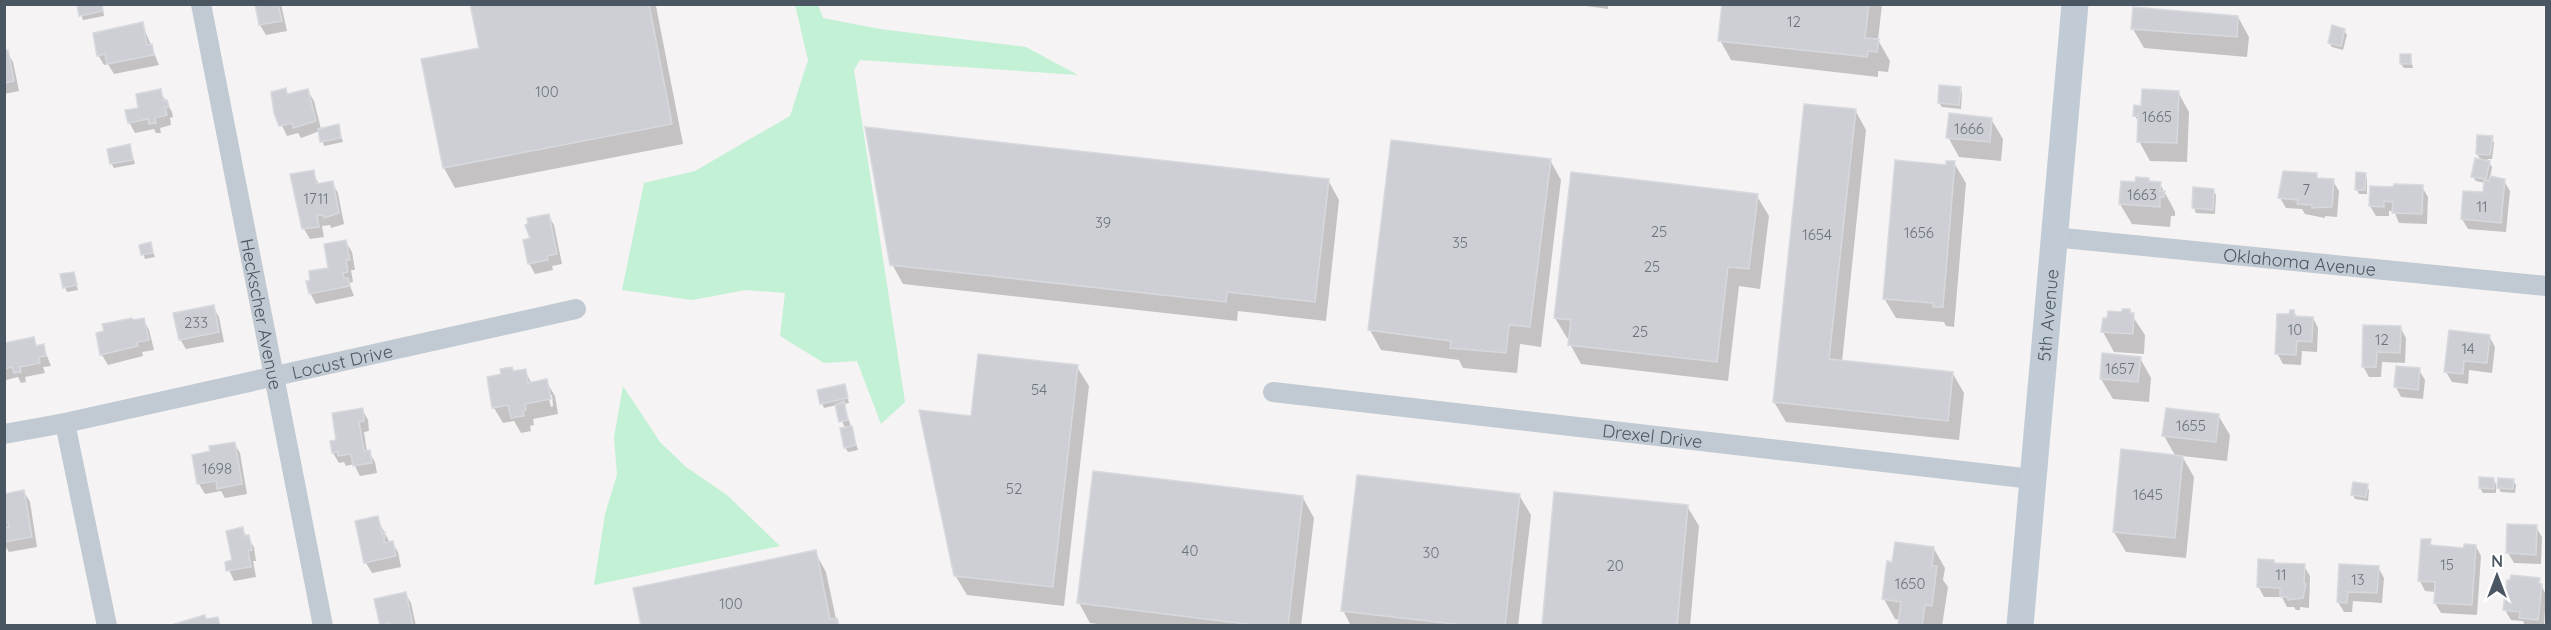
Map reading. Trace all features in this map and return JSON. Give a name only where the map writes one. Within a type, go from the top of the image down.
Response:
[{"type":"main road","name":"5th Avenue","points":[[2020,626],[2075,4]]},
{"type":"street","name":"Heckscher Avenue","points":[[201,4],[272,377],[323,626]]},
{"type":"street","name":"Oklahoma Avenue","points":[[2053,237],[2547,286]]},
{"type":"street","name":"Locust Drive","points":[[4,434],[65,423],[576,309]]},
{"type":"street","name":"Drexel Drive","points":[[1273,392],[2032,479]]},
{"type":"street","points":[[65,423],[107,626]]},
{"type":"green space","points":[[795,5],[818,5],[823,18],[880,29],[1026,47],[1078,75],[860,60],[854,70],[905,402],[881,424],[857,361],[824,363],[780,336],[785,293],[746,290],[692,300],[622,290],[644,183],[695,171],[790,116],[808,60]]},
{"type":"green space","points":[[623,386],[660,442],[686,467],[727,495],[780,546],[594,585],[605,514],[617,475],[614,437]]},
{"type":"building","points":[[102,4],[103,11],[79,16],[77,5]]},
{"type":"building","points":[[255,4],[278,4],[282,21],[259,25]]},
{"type":"building","points":[[470,4],[649,4],[672,124],[443,168],[421,59],[479,48]]},
{"type":"building","points":[[1722,4],[1869,4],[1865,38],[1879,39],[1877,52],[1868,51],[1867,57],[1718,41]]},
{"type":"building","points":[[2133,7],[2238,16],[2237,37],[2131,29]]},
{"type":"building","points":[[143,22],[147,45],[152,44],[154,55],[107,64],[105,54],[97,56],[93,33]]},
{"type":"building","points":[[2332,25],[2345,29],[2341,46],[2328,43]]},
{"type":"building","points":[[8,50],[14,81],[4,83],[4,51]]},
{"type":"building","points":[[2400,54],[2411,54],[2411,64],[2400,64]]},
{"type":"building","points":[[1939,85],[1961,87],[1959,105],[1938,103]]},
{"type":"building","points":[[286,88],[287,94],[308,89],[316,121],[293,128],[292,123],[279,126],[274,113],[271,92]]},
{"type":"building","points":[[161,89],[163,100],[167,100],[169,107],[165,108],[167,115],[155,118],[156,123],[149,124],[148,119],[128,123],[125,110],[138,108],[136,94]]},
{"type":"building","points":[[2142,89],[2179,91],[2177,143],[2137,142],[2138,116],[2133,116],[2134,105],[2141,106]]},
{"type":"building","points":[[1804,104],[1856,109],[1829,359],[1953,372],[1948,421],[1773,402]]},
{"type":"building","points":[[1949,113],[1992,118],[1990,142],[1946,138]]},
{"type":"building","points":[[339,124],[341,138],[320,142],[318,129]]},
{"type":"building","points":[[865,127],[1329,179],[1315,302],[1227,292],[1226,302],[890,265]]},
{"type":"building","points":[[2477,135],[2493,136],[2490,155],[2476,154]]},
{"type":"building","points":[[1391,140],[1551,159],[1530,327],[1509,325],[1506,353],[1450,348],[1451,341],[1368,330]]},
{"type":"building","points":[[130,144],[133,160],[110,164],[107,149]]},
{"type":"building","points":[[2475,158],[2490,161],[2486,179],[2471,177]]},
{"type":"building","points":[[1895,160],[1946,165],[1946,161],[1955,161],[1943,307],[1933,307],[1933,303],[1883,299]]},
{"type":"building","points":[[314,170],[316,184],[333,181],[339,213],[324,218],[323,215],[317,216],[319,227],[302,229],[290,174]]},
{"type":"building","points":[[2283,171],[2317,173],[2317,178],[2334,179],[2332,207],[2312,208],[2312,205],[2297,204],[2298,200],[2278,198]]},
{"type":"building","points":[[1571,172],[1758,194],[1749,269],[1728,267],[1717,362],[1568,345],[1571,320],[1554,318]]},
{"type":"building","points":[[2356,172],[2366,173],[2365,190],[2355,190]]},
{"type":"building","points":[[2490,176],[2505,179],[2501,223],[2461,219],[2463,191],[2483,192],[2484,180],[2489,181]]},
{"type":"building","points":[[2136,177],[2161,182],[2160,191],[2165,191],[2164,197],[2160,197],[2160,207],[2119,204],[2121,181],[2135,182]]},
{"type":"building","points":[[2394,184],[2423,185],[2422,214],[2392,213],[2393,202],[2384,201],[2384,207],[2369,206],[2370,186],[2393,187]]},
{"type":"building","points":[[2193,187],[2214,189],[2213,210],[2192,208]]},
{"type":"building","points":[[549,214],[557,254],[547,256],[548,260],[528,264],[523,240],[530,238],[525,225],[528,224],[527,218]]},
{"type":"building","points":[[346,240],[350,260],[346,260],[348,272],[343,273],[344,278],[348,278],[350,286],[309,294],[306,281],[310,281],[309,271],[328,268],[324,244]]},
{"type":"building","points":[[151,242],[153,253],[141,255],[139,245]]},
{"type":"building","points":[[74,272],[77,285],[63,288],[60,274]]},
{"type":"building","points":[[214,305],[219,332],[179,340],[173,313]]},
{"type":"building","points":[[2122,309],[2130,309],[2130,313],[2134,313],[2133,334],[2101,332],[2103,318],[2107,318],[2108,311],[2122,312]]},
{"type":"building","points":[[2290,310],[2294,310],[2294,316],[2313,317],[2312,342],[2297,341],[2296,355],[2275,354],[2277,314],[2289,314]]},
{"type":"building","points":[[132,318],[133,320],[144,318],[149,340],[137,342],[138,346],[100,355],[96,333],[104,331],[102,324]]},
{"type":"building","points":[[2363,325],[2401,326],[2400,353],[2377,352],[2376,367],[2362,367]]},
{"type":"building","points":[[2449,330],[2490,335],[2487,363],[2464,361],[2463,374],[2444,372]]},
{"type":"building","points":[[34,337],[36,346],[44,344],[46,356],[39,357],[40,363],[20,367],[21,372],[14,373],[12,367],[4,369],[4,343]]},
{"type":"building","points":[[2102,353],[2141,357],[2138,382],[2100,379]]},
{"type":"building","points":[[978,354],[1078,365],[1053,587],[954,576],[919,410],[971,416]]},
{"type":"building","points":[[2396,366],[2420,368],[2418,390],[2394,387]]},
{"type":"building","points":[[512,367],[513,371],[526,369],[528,383],[547,379],[551,399],[525,404],[524,416],[511,418],[508,405],[492,408],[487,377],[501,374],[500,369]]},
{"type":"building","points":[[845,384],[848,398],[820,404],[817,390]]},
{"type":"building","points":[[844,401],[848,420],[839,422],[835,405]]},
{"type":"building","points":[[363,408],[364,421],[359,422],[364,451],[370,450],[372,463],[353,466],[351,454],[338,456],[338,452],[332,453],[330,441],[336,440],[332,413]]},
{"type":"building","points":[[2166,408],[2219,414],[2216,442],[2162,436]]},
{"type":"building","points":[[852,426],[856,445],[844,448],[840,428]]},
{"type":"building","points":[[235,442],[242,484],[217,489],[216,481],[197,484],[192,455],[210,451],[209,446]]},
{"type":"building","points":[[2121,449],[2183,456],[2175,538],[2113,532]]},
{"type":"building","points":[[1093,471],[1303,496],[1288,626],[1262,626],[1077,603]]},
{"type":"building","points":[[1357,475],[1520,494],[1505,626],[1472,626],[1341,611]]},
{"type":"building","points":[[2479,477],[2494,478],[2494,489],[2479,488]]},
{"type":"building","points":[[2498,478],[2514,479],[2513,489],[2497,488]]},
{"type":"building","points":[[2353,482],[2368,484],[2366,497],[2351,495]]},
{"type":"building","points":[[24,490],[32,537],[4,542],[4,528],[9,527],[8,522],[4,523],[4,494]]},
{"type":"building","points":[[1554,492],[1688,505],[1677,626],[1542,626]]},
{"type":"building","points":[[378,516],[382,533],[385,532],[384,543],[393,541],[396,556],[364,563],[355,521]]},
{"type":"building","points":[[2507,524],[2537,525],[2536,555],[2506,553]]},
{"type":"building","points":[[243,527],[244,536],[249,535],[252,550],[248,551],[251,567],[226,571],[225,562],[232,560],[226,531]]},
{"type":"building","points":[[2421,539],[2431,539],[2430,545],[2464,548],[2464,544],[2476,545],[2472,605],[2434,603],[2435,582],[2418,581]]},
{"type":"building","points":[[1895,542],[1934,547],[1932,566],[1937,566],[1932,606],[1925,605],[1922,626],[1898,624],[1901,602],[1882,599],[1887,561],[1892,562]]},
{"type":"building","points":[[816,550],[830,619],[837,618],[839,626],[641,626],[633,588]]},
{"type":"building","points":[[2258,559],[2274,560],[2274,563],[2305,564],[2304,584],[2306,584],[2303,598],[2288,600],[2288,597],[2280,597],[2280,588],[2257,587]]},
{"type":"building","points":[[2339,564],[2379,566],[2377,593],[2348,592],[2347,603],[2337,602]]},
{"type":"building","points":[[2511,575],[2540,578],[2539,583],[2542,584],[2538,620],[2519,618],[2520,612],[2503,610],[2507,580],[2510,580]]},
{"type":"building","points":[[406,592],[413,626],[389,626],[389,623],[380,625],[374,599]]},
{"type":"building","points":[[205,615],[206,619],[218,617],[220,626],[168,626]]}]
